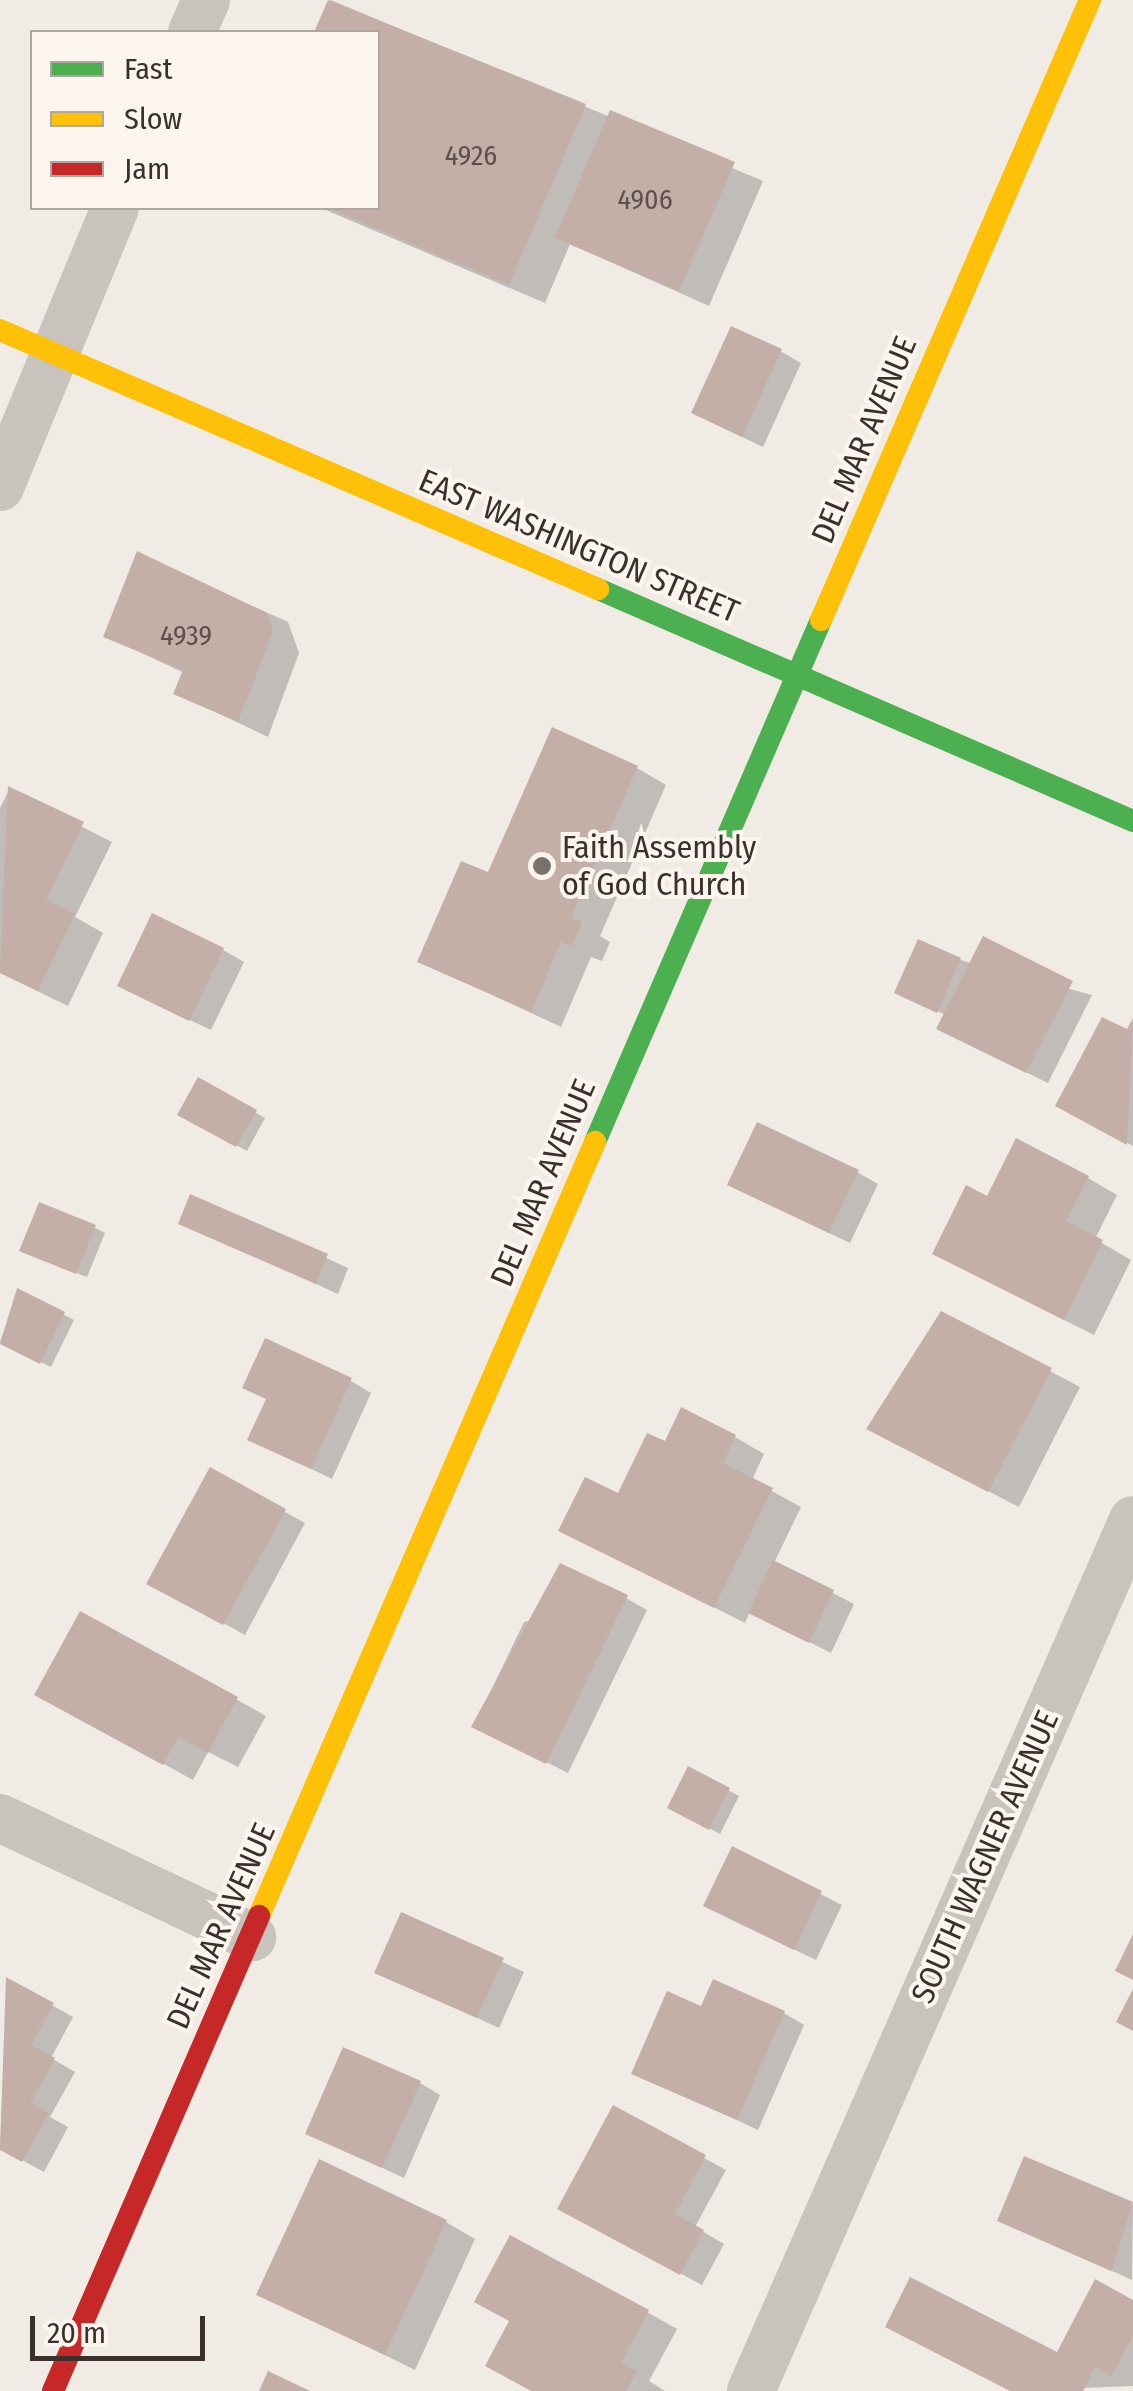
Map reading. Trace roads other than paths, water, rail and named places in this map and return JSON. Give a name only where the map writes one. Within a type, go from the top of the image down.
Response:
[{"type":"street","points":[[193,30],[206,0]]},
{"type":"street","name":"DEL MAR AVENUE","points":[[53,2391],[1090,0]]},
{"type":"street","points":[[0,487],[58,355],[114,210]]},
{"type":"street","name":"EAST WASHINGTON STREET","points":[[0,330],[1133,821]]},
{"type":"street","name":"SOUTH WAGNER AVENUE","points":[[751,2391],[1133,1520]]},
{"type":"street","points":[[0,1818],[252,1937]]},
{"type":"place","name":"Faith Assembly of God Church","points":[[542,866]]}]
